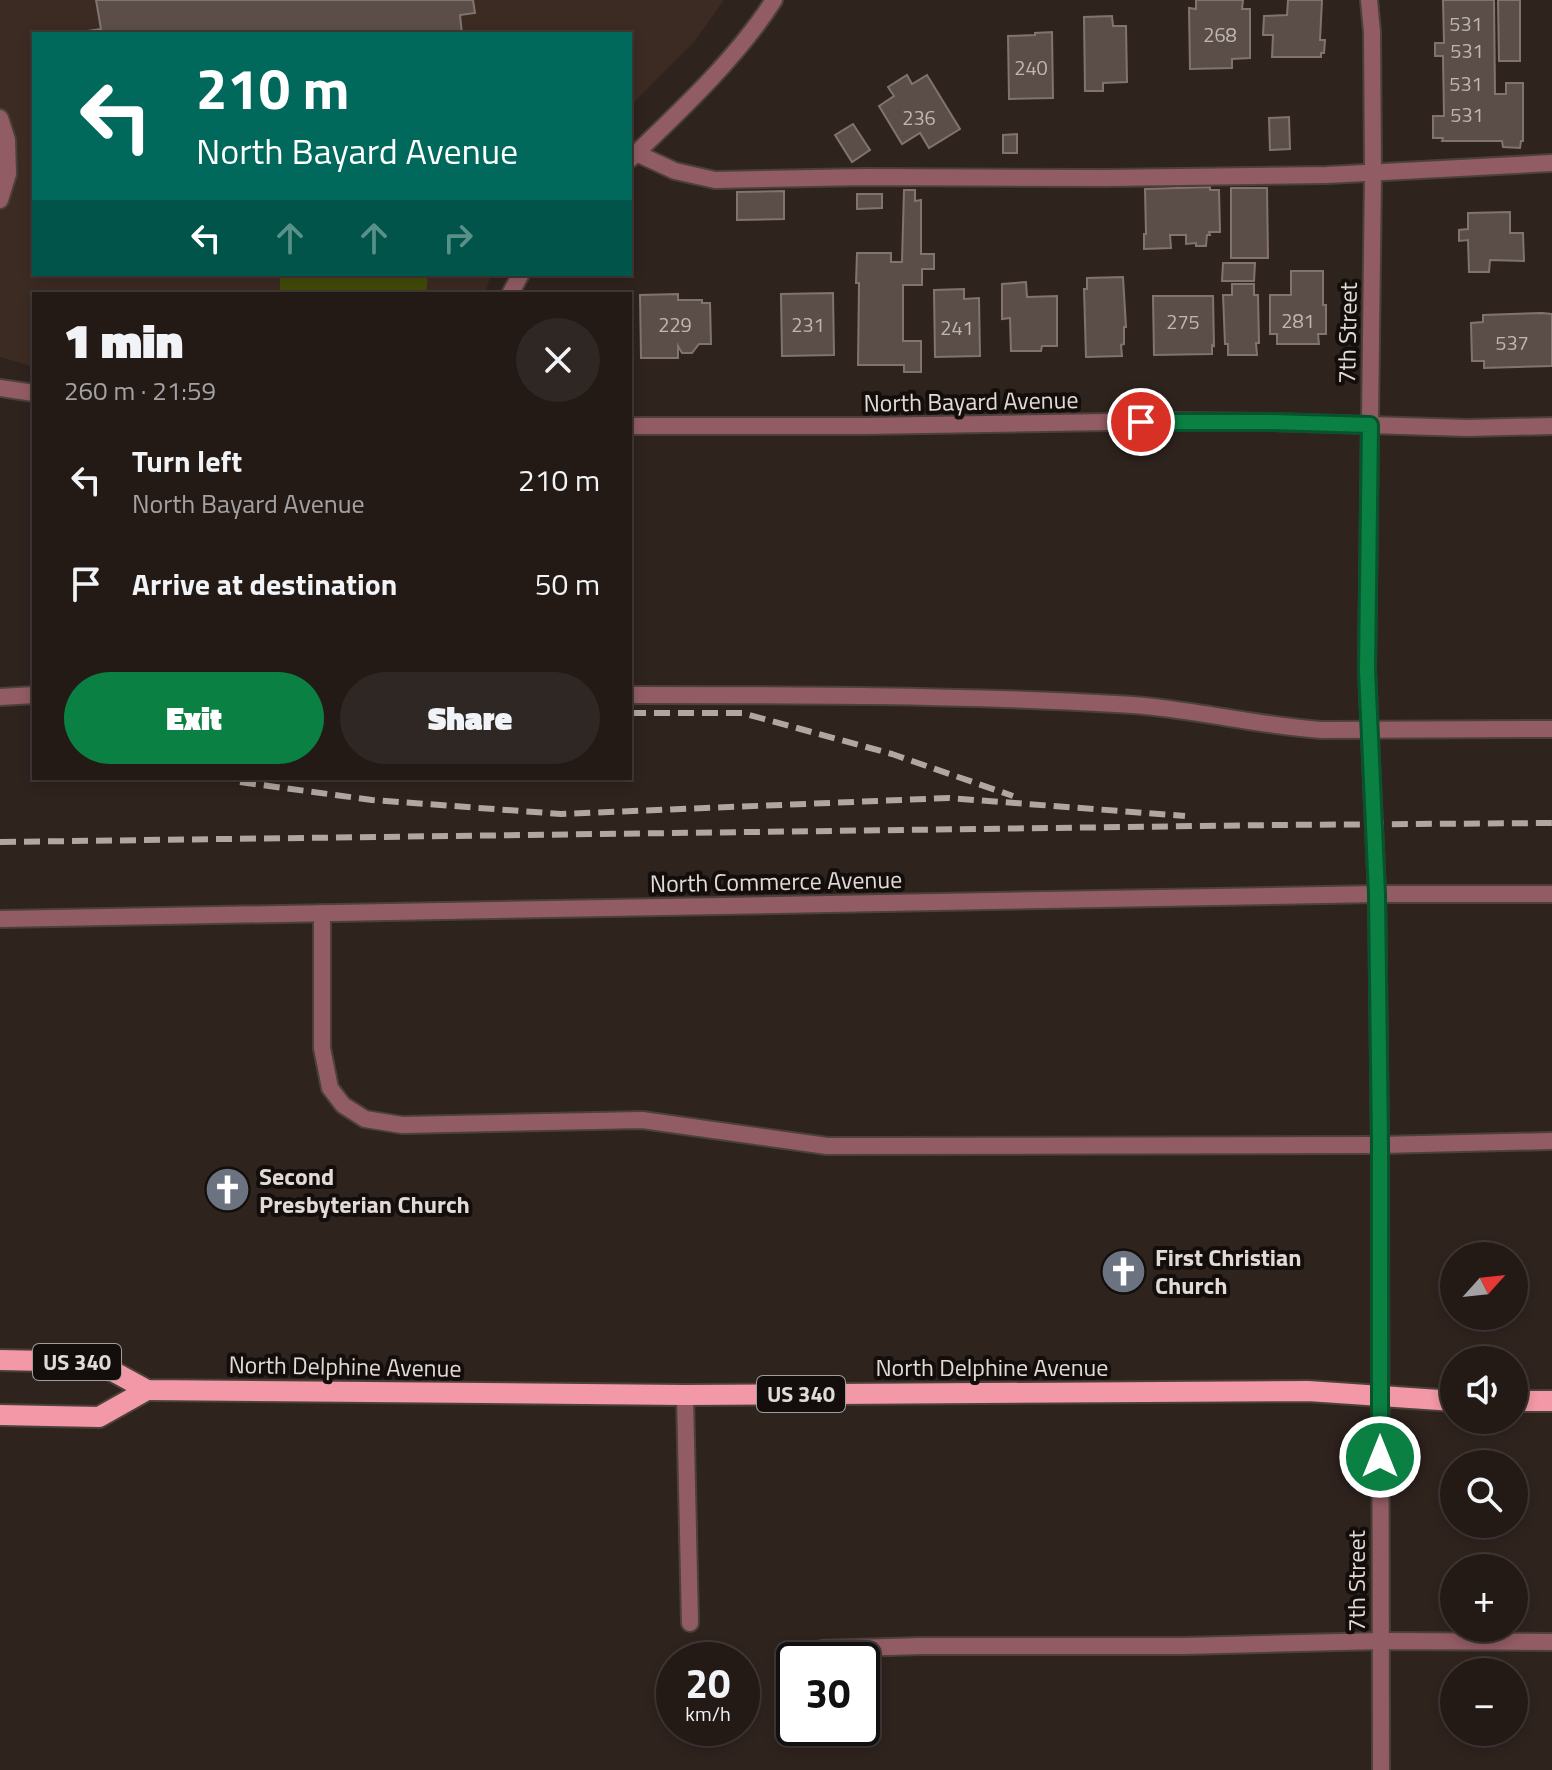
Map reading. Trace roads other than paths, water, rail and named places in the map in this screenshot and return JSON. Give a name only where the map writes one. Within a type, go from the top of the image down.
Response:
[{"type":"main road","name":"North Delphine Avenue","points":[[0,1360],[96,1362],[147,1390],[685,1395],[1308,1391],[1440,1400]]},
{"type":"main road","name":"North Delphine Avenue","points":[[0,1415],[99,1417],[147,1390]]},
{"type":"main road","points":[[1528,1401],[1552,1401]]},
{"type":"street","points":[[774,0],[709,81],[633,156],[675,171],[715,180],[1327,175],[1552,163]]},
{"type":"street","name":"7th Street","points":[[1369,0],[1373,173],[1367,670],[1377,894],[1381,1770]]},
{"type":"street","points":[[0,118],[7,140],[8,174],[0,200]]},
{"type":"street","points":[[0,388],[32,393]]},
{"type":"street","name":"North Bayard Avenue","points":[[632,426],[1171,421],[1467,428],[1552,426]]},
{"type":"street","points":[[0,697],[32,695]]},
{"type":"street","points":[[632,695],[849,695],[1119,704],[1189,711],[1289,728],[1552,729]]},
{"type":"street","name":"North Commerce Avenue","points":[[0,919],[1377,894],[1552,894]]},
{"type":"street","points":[[322,913],[322,1048],[330,1088],[343,1105],[365,1119],[402,1125],[642,1120],[827,1146],[1380,1145],[1552,1141]]},
{"type":"street","points":[[685,1395],[690,1623]]},
{"type":"street","points":[[880,1647],[1552,1642]]},
{"type":"railway","points":[[632,713],[742,713],[892,754],[1013,796]]},
{"type":"railway","points":[[240,782],[372,800],[561,814],[949,798],[1185,816]]},
{"type":"railway","points":[[0,842],[1552,823]]},
{"type":"place","name":"Second Presbyterian Church","points":[[228,1190]]},
{"type":"place","name":"First Christian Church","points":[[1124,1271]]}]
